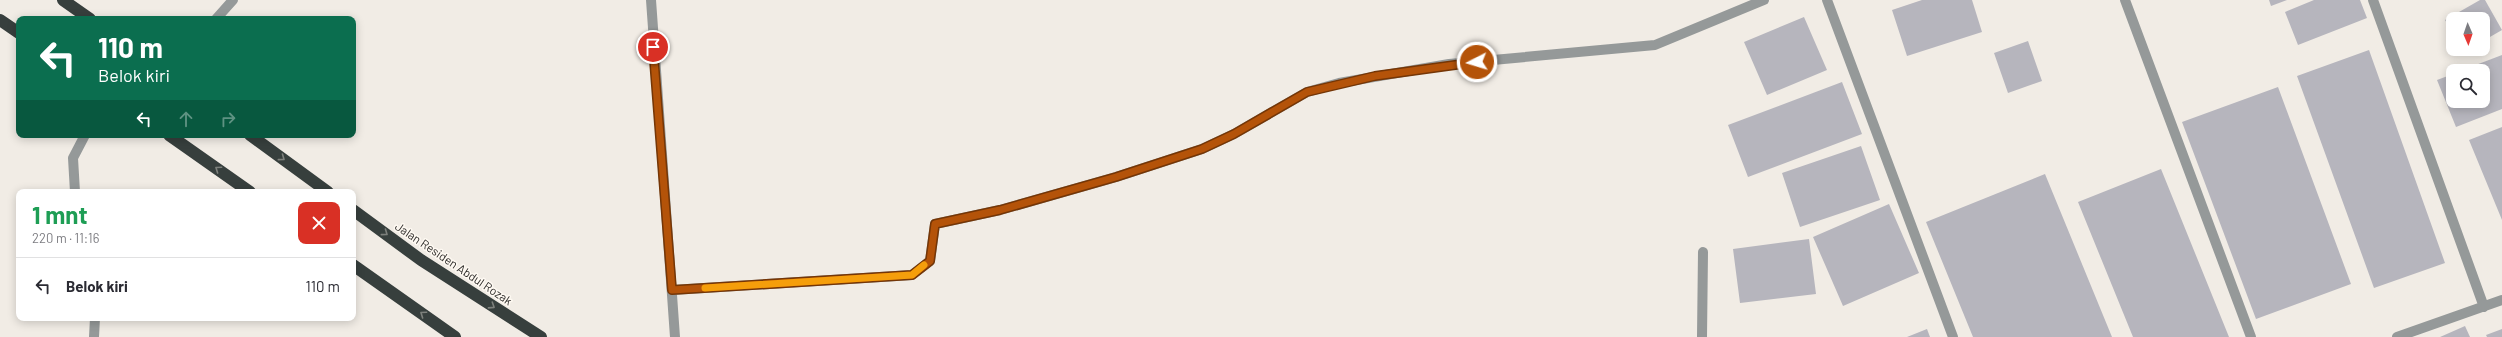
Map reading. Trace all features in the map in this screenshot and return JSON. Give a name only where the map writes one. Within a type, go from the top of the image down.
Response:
[{"type":"highway","points":[[63,0],[86,16]]},
{"type":"highway","points":[[0,20],[16,31]]},
{"type":"highway","points":[[173,138],[246,189]]},
{"type":"highway","points":[[254,138],[324,189]]},
{"type":"highway","name":"Jalan Residen Abdul Rozak","points":[[356,212],[421,260],[541,337]]},
{"type":"highway","points":[[356,267],[455,337]]},
{"type":"street","points":[[219,16],[233,0]]},
{"type":"street","points":[[651,0],[675,337]]},
{"type":"street","points":[[672,290],[912,275],[930,261],[935,224],[1000,210],[1116,177],[1202,149],[1234,134],[1307,92],[1339,83],[1449,64],[1655,45],[1764,0]]},
{"type":"street","points":[[1827,0],[1953,337]]},
{"type":"street","points":[[2125,0],[2251,337]]},
{"type":"street","points":[[2373,0],[2484,307]]},
{"type":"street","points":[[75,189],[73,158],[84,138]]},
{"type":"street","points":[[1702,337],[1703,252]]},
{"type":"street","points":[[2396,337],[2502,300]]},
{"type":"street","points":[[94,337],[95,321]]},
{"type":"building","points":[[1922,0],[1972,0],[1982,32],[1907,56],[1892,10]]},
{"type":"building","points":[[2269,0],[2287,0],[2271,6]]},
{"type":"building","points":[[2314,0],[2360,0],[2367,18],[2298,45],[2285,12]]},
{"type":"building","points":[[2480,0],[2485,0],[2502,30],[2490,37],[2490,12],[2459,12]]},
{"type":"building","points":[[1804,17],[1827,70],[1767,95],[1744,42]]},
{"type":"building","points":[[2028,41],[2042,81],[2008,93],[1994,53]]},
{"type":"building","points":[[2369,50],[2445,263],[2374,288],[2297,76]]},
{"type":"building","points":[[2502,55],[2502,109],[2456,127],[2448,108],[2490,108],[2490,64],[2478,64]]},
{"type":"building","points":[[2446,77],[2446,102],[2437,80]]},
{"type":"building","points":[[1842,82],[1862,134],[1748,177],[1728,125]]},
{"type":"building","points":[[2278,87],[2351,284],[2256,319],[2182,122]]},
{"type":"building","points":[[2502,127],[2502,220],[2469,140]]},
{"type":"building","points":[[1861,146],[1880,200],[1800,227],[1782,173]]},
{"type":"building","points":[[2161,169],[2229,337],[2133,337],[2078,202]]},
{"type":"building","points":[[2045,174],[2112,337],[1973,337],[1926,222]]},
{"type":"building","points":[[1889,204],[1919,273],[1843,306],[1813,237]]},
{"type":"building","points":[[1809,239],[1816,294],[1740,303],[1733,249]]},
{"type":"building","points":[[2465,326],[2470,337],[2440,337]]},
{"type":"building","points":[[1927,329],[1930,337],[1907,337]]},
{"type":"building","points":[[2502,329],[2502,337],[2487,337],[2486,335]]},
{"type":"slow traffic","points":[[705,288],[912,275],[924,265]]},
{"type":"route","points":[[653,47],[672,290],[912,275],[930,261],[935,224],[1000,210],[1116,177],[1202,149],[1234,134],[1307,92],[1339,83],[1375,76],[1449,64],[1477,62]]}]
